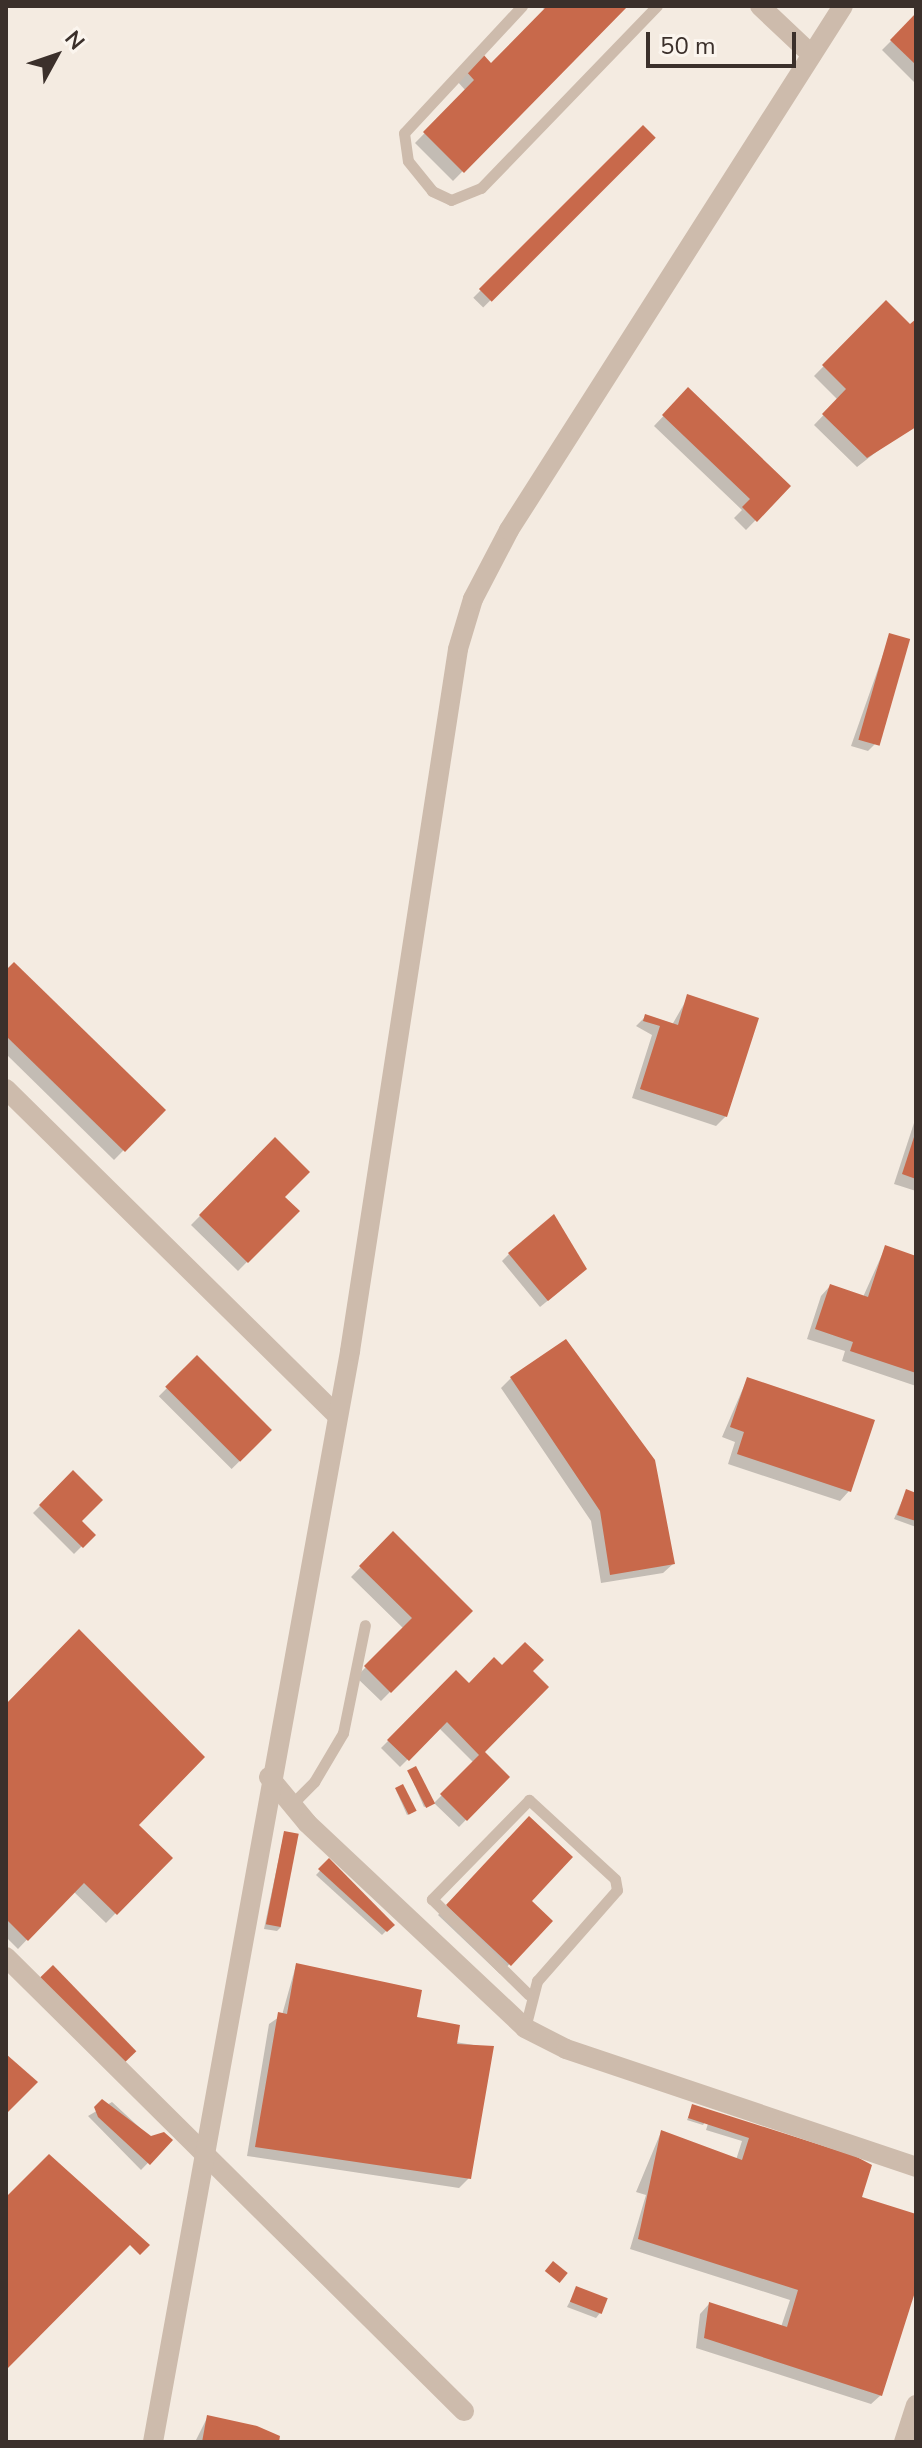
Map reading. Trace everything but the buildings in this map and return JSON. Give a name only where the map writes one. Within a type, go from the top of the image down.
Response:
[{"type":"street","points":[[760,6],[812,55]]},
{"type":"street","points":[[153,2442],[207,2153],[269,1777],[337,1415],[443,722],[473,599],[552,459],[843,6]]},
{"type":"street","points":[[6,1089],[337,1415]]},
{"type":"street","points":[[269,1777],[290,1806],[525,2028],[566,2049],[916,2167]]},
{"type":"street","points":[[6,1957],[464,2411]]},
{"type":"street","points":[[904,2442],[916,2405]]},
{"type":"lane","points":[[522,6],[404,133],[408,161],[432,191],[451,200],[481,188],[657,6]]},
{"type":"lane","points":[[290,1806],[314,1782],[343,1733],[365,1625]]},
{"type":"lane","points":[[525,2028],[529,1995],[617,1890],[615,1879],[529,1800],[432,1899],[529,1995]]}]
